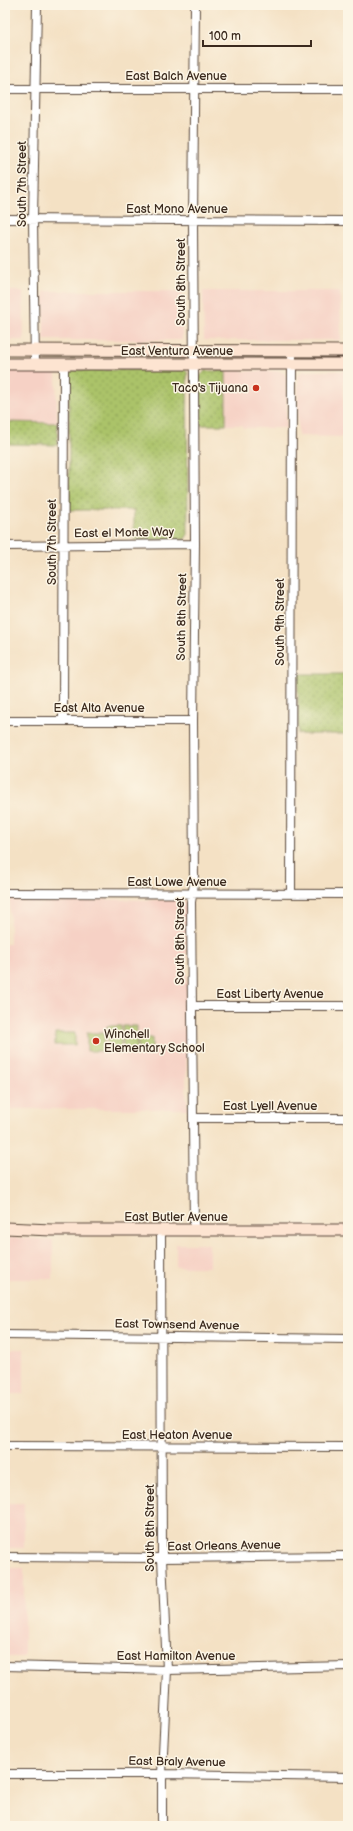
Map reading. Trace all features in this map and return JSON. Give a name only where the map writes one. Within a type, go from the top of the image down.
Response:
[{"type":"main road","name":"East Ventura Avenue","points":[[5,350],[348,351]]},
{"type":"main road","name":"East Ventura Avenue","points":[[5,364],[348,364]]},
{"type":"main road","name":"East Butler Avenue","points":[[5,1228],[52,1230],[348,1230]]},
{"type":"street","name":"South 7th Street","points":[[35,364],[33,219],[37,5]]},
{"type":"street","name":"South 8th Street","points":[[194,1230],[192,894],[194,884],[193,721],[195,544],[192,221],[195,5]]},
{"type":"street","name":"East Balch Avenue","points":[[5,89],[348,89]]},
{"type":"street","name":"East Mono Avenue","points":[[5,219],[348,221]]},
{"type":"street","name":"South 9th Street","points":[[291,894],[292,351]]},
{"type":"street","name":"South 7th Street","points":[[63,720],[64,364]]},
{"type":"street","name":"East el Monte Way","points":[[5,546],[195,544]]},
{"type":"street","name":"East Alta Avenue","points":[[5,721],[193,721]]},
{"type":"street","name":"East Lowe Avenue","points":[[5,893],[348,894]]},
{"type":"street","name":"East Liberty Avenue","points":[[192,1006],[348,1006]]},
{"type":"street","name":"East Lyell Avenue","points":[[193,1118],[348,1118]]},
{"type":"street","name":"South 8th Street","points":[[161,1230],[162,1558],[167,1670],[162,1774],[162,1826]]},
{"type":"street","name":"East Townsend Avenue","points":[[5,1336],[348,1339]]},
{"type":"street","name":"East Heaton Avenue","points":[[5,1446],[348,1447]]},
{"type":"street","name":"East Orleans Avenue","points":[[5,1556],[162,1558],[348,1556]]},
{"type":"street","name":"East Hamilton Avenue","points":[[5,1666],[167,1670],[348,1666]]},
{"type":"street","name":"East Braly Avenue","points":[[5,1774],[162,1774],[348,1777]]},
{"type":"shaded area","points":[[5,291],[23,291],[24,340],[5,340]]},
{"type":"shaded area","points":[[44,291],[182,291],[182,340],[44,340]]},
{"type":"shaded area","points":[[203,291],[340,291],[341,340],[204,340]]},
{"type":"shaded area","points":[[5,371],[56,372],[57,423],[5,422]]},
{"type":"shaded area","points":[[226,371],[280,371],[285,374],[287,377],[286,428],[243,428],[242,425],[226,425]]},
{"type":"shaded area","points":[[344,371],[343,437],[298,436],[298,376],[301,372]]},
{"type":"shaded area","name":"Winchell Elementary School","points":[[10,899],[184,900],[186,903],[186,1095],[188,1109],[5,1109],[5,944],[10,944]]},
{"type":"shaded area","points":[[5,1237],[53,1240],[53,1279],[5,1279]]},
{"type":"shaded area","points":[[176,1244],[209,1244],[209,1267],[176,1267]]},
{"type":"shaded area","points":[[5,1349],[24,1349],[24,1394],[5,1394]]},
{"type":"shaded area","points":[[5,1459],[8,1459],[8,1503],[24,1503],[24,1548],[5,1548]]},
{"type":"shaded area","points":[[5,1568],[24,1568],[24,1657],[5,1657]]},
{"type":"green space","points":[[73,370],[185,370],[187,372],[188,534],[185,539],[134,540],[134,510],[69,510],[69,374]]},
{"type":"green space","points":[[205,371],[226,371],[226,425],[199,425],[199,377]]},
{"type":"green space","points":[[5,422],[57,423],[58,445],[5,444]]},
{"type":"green space","points":[[298,674],[348,674],[348,734],[298,734]]},
{"type":"green space","points":[[107,1026],[121,1026],[121,1050],[107,1050]]},
{"type":"green space","points":[[123,1026],[137,1026],[136,1051],[123,1051]]},
{"type":"green space","points":[[55,1033],[75,1033],[75,1045],[55,1045]]},
{"type":"green space","points":[[87,1033],[104,1033],[104,1051],[87,1051]]},
{"type":"green space","points":[[138,1038],[152,1038],[152,1050],[138,1050]]},
{"type":"place","name":"Taco's Tijuana","points":[[256,388]]},
{"type":"place","name":"Winchell Elementary School","points":[[96,1041]]}]
